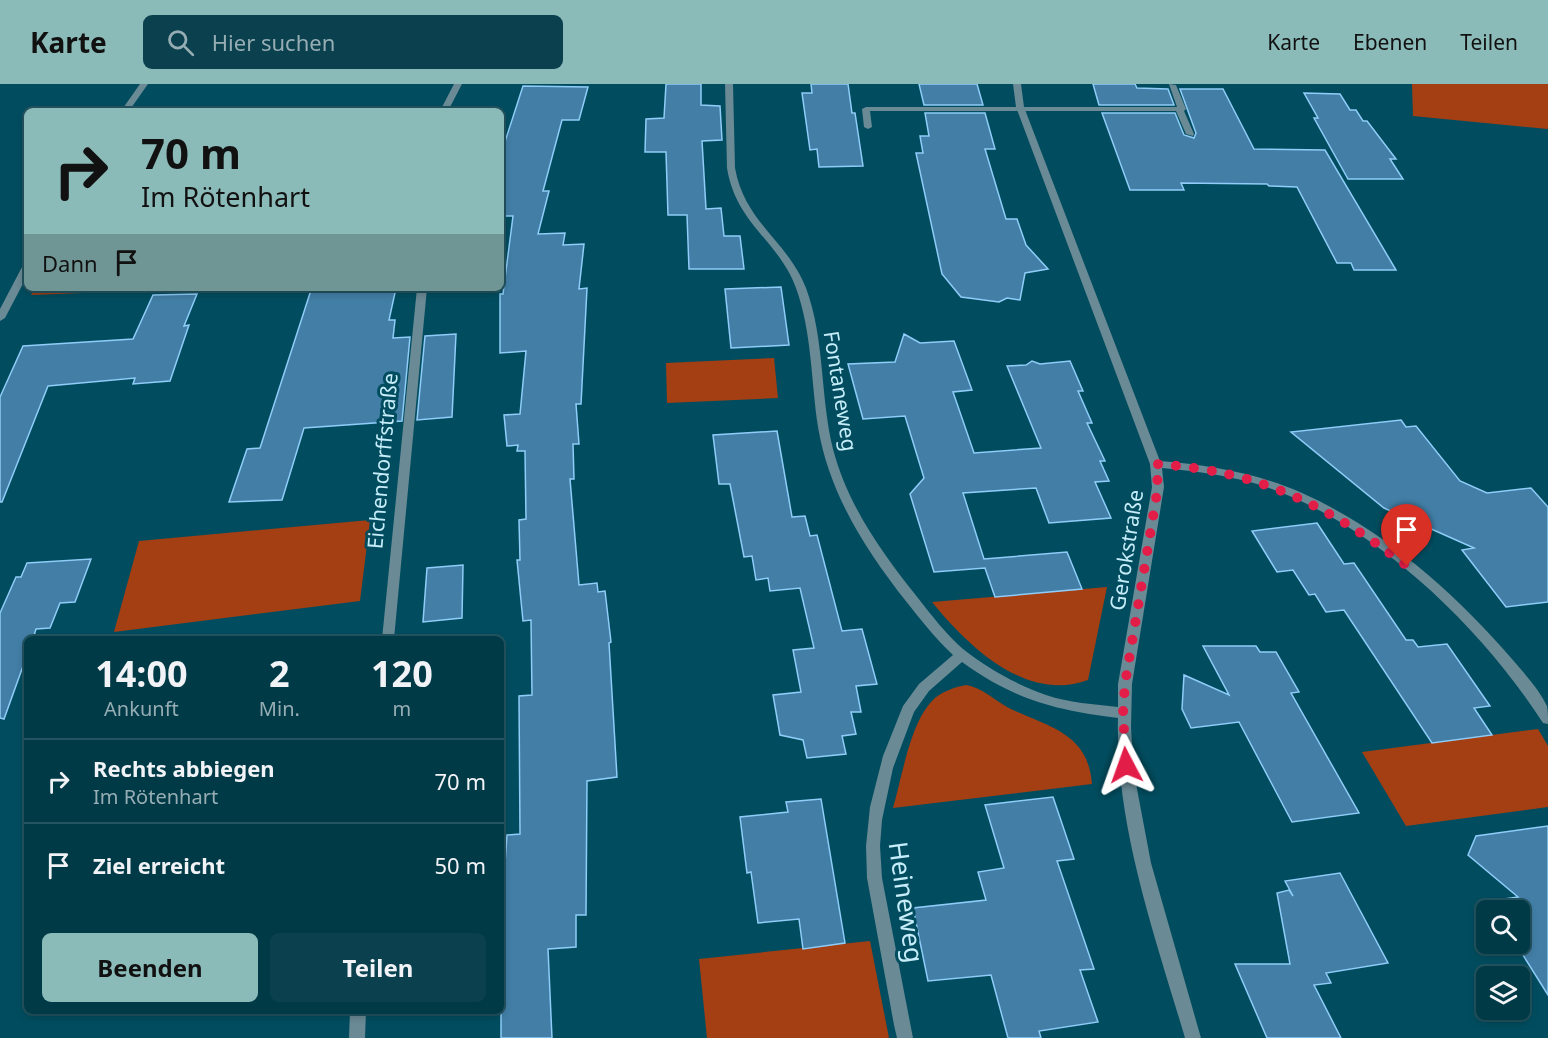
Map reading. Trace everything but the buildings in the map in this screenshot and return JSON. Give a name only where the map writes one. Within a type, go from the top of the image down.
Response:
[{"type":"street","points":[[126,108],[144,84]]},
{"type":"street","points":[[446,108],[458,84]]},
{"type":"street","name":"Fontaneweg","points":[[729,84],[732,182],[743,204],[801,285],[809,312],[828,450],[858,525],[905,592],[935,628],[962,655],[1003,681],[1035,696],[1059,704],[1123,713]]},
{"type":"street","name":"Gerokstraße","points":[[1017,84],[1020,107],[1156,464],[1158,487],[1125,684],[1123,713],[1126,765],[1142,854],[1193,1038]]},
{"type":"street","points":[[1172,85],[1182,109],[1179,109]]},
{"type":"street","points":[[868,127],[866,109],[1020,107],[1179,109]]},
{"type":"street","points":[[1179,109],[1190,134]]},
{"type":"street","points":[[0,318],[24,273]]},
{"type":"street","name":"Eichendorffstraße","points":[[388,636],[422,291]]},
{"type":"street","points":[[1156,464],[1195,467],[1264,483],[1297,495],[1370,537],[1462,613],[1519,675],[1548,719]]},
{"type":"street","name":"Heineweg","points":[[905,1038],[877,895],[873,860],[874,823],[886,768],[902,720],[918,692],[938,672],[962,655]]},
{"type":"street","points":[[357,1038],[358,1014]]},
{"type":"shaded area","points":[[1412,84],[1548,84],[1548,129],[1413,116]]},
{"type":"shaded area","points":[[33,291],[133,291],[31,295]]},
{"type":"shaded area","points":[[774,358],[778,398],[667,403],[666,363]]},
{"type":"shaded area","points":[[370,520],[360,601],[114,632],[139,541]]},
{"type":"shaded area","points":[[1107,587],[1088,680],[1065,685],[1043,684],[1021,677],[1000,666],[963,636],[932,602]]},
{"type":"shaded area","points":[[966,685],[977,688],[1007,707],[1063,733],[1083,752],[1089,766],[1092,784],[893,808],[912,737],[924,711],[939,695]]},
{"type":"shaded area","points":[[1538,729],[1548,746],[1548,807],[1406,826],[1362,752]]},
{"type":"shaded area","points":[[870,941],[889,1038],[707,1038],[699,959]]},
{"type":"route","points":[[1126,765],[1123,713],[1125,684],[1158,487],[1156,464],[1195,467],[1231,474],[1297,495],[1370,537],[1407,566]]}]
